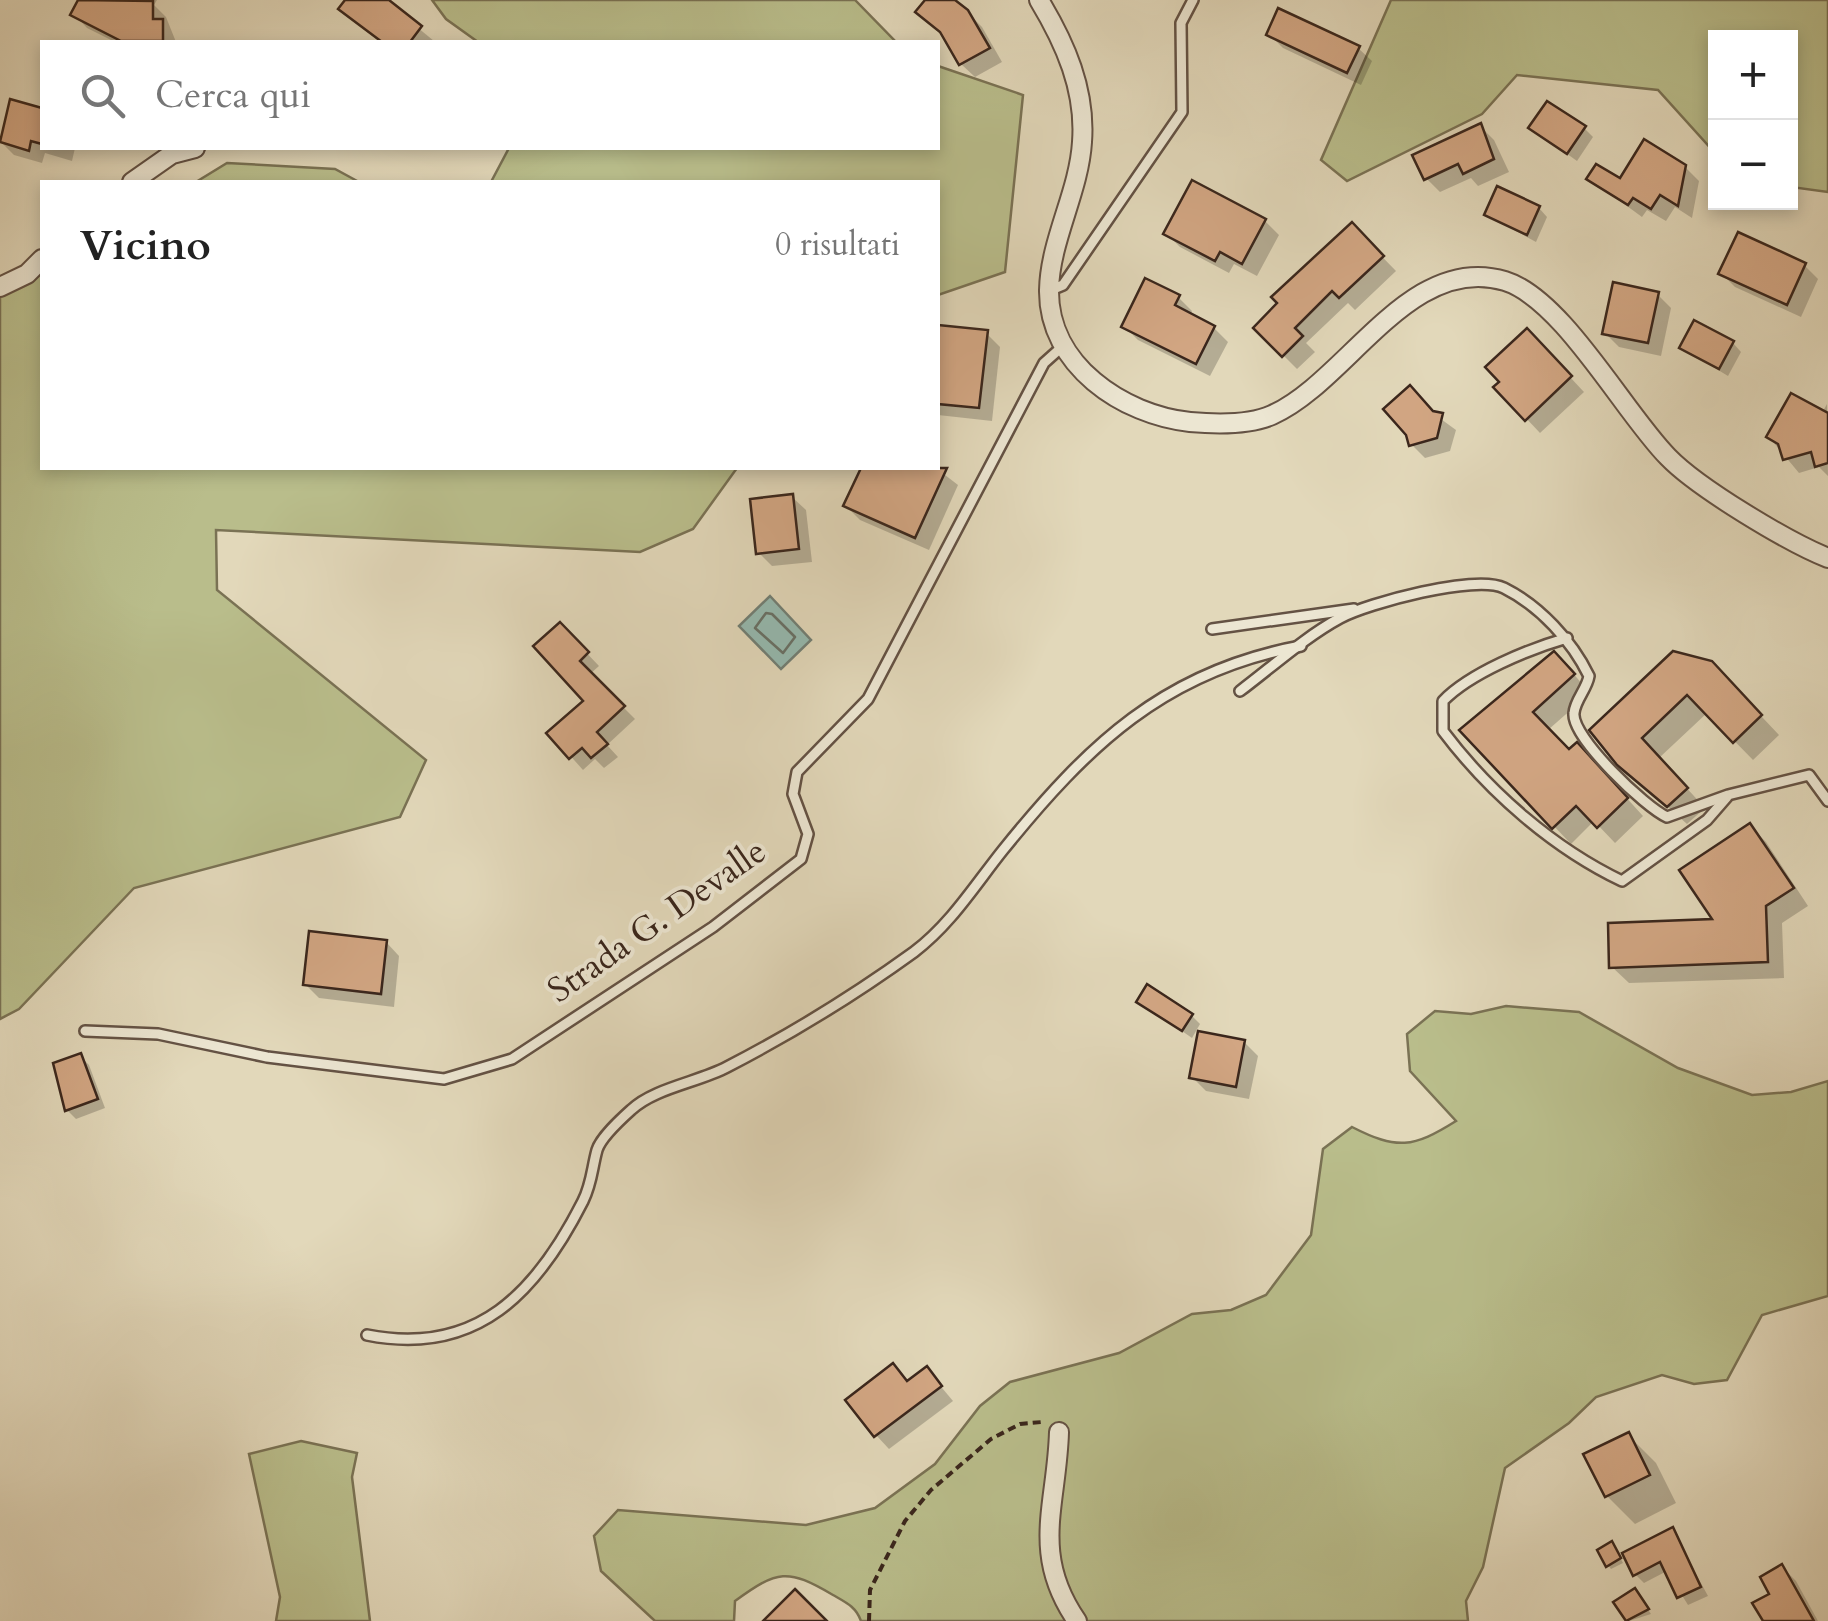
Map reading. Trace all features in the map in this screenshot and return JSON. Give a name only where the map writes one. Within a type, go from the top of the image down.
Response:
[{"type":"street","points":[[1038,0],[1060,35],[1079,88],[1082,143],[1048,291],[1063,346],[1105,395],[1160,419],[1210,424],[1270,417],[1320,386],[1400,304],[1461,280],[1505,281],[1547,309],[1670,459],[1795,545],[1828,558]]},
{"type":"street","points":[[135,180],[172,154],[187,150]]},
{"type":"street","points":[[0,287],[27,274],[40,261]]},
{"type":"street","points":[[1060,1432],[1050,1494],[1051,1566],[1060,1596],[1077,1621]]},
{"type":"lane","points":[[1048,291],[1063,286],[1182,112],[1181,23],[1193,0]]},
{"type":"lane","name":"Strada G. Devalle","points":[[84,1031],[158,1034],[267,1057],[444,1079],[512,1059],[713,927],[800,859],[808,834],[793,794],[798,772],[868,699],[1044,364],[1063,346]]},
{"type":"lane","points":[[1212,630],[1489,584],[1503,588],[1566,638],[1589,676],[1574,713],[1575,722],[1586,740],[1650,810],[1667,817],[1728,795],[1810,776],[1828,801]]},
{"type":"lane","points":[[1240,690],[1362,608]]},
{"type":"lane","points":[[1566,638],[1540,646],[1465,682],[1443,701],[1443,731],[1502,797],[1548,836],[1622,881],[1707,820],[1728,795]]},
{"type":"lane","points":[[366,1335],[401,1342],[431,1338],[496,1315],[523,1295],[546,1263],[594,1176],[598,1147],[634,1107],[726,1068],[916,950],[956,913],[1073,765],[1130,720],[1191,679],[1267,652],[1301,646]]},
{"type":"path","points":[[869,1621],[870,1590],[905,1521],[931,1490],[991,1440],[1020,1424],[1037,1420],[1060,1432]]},
{"type":"green space","points":[[432,0],[855,0],[894,40],[475,40],[446,19]]},
{"type":"green space","points":[[1391,0],[1828,0],[1828,192],[1798,188],[1798,30],[1708,30],[1708,145],[1658,90],[1517,75],[1482,114],[1347,181],[1321,160]]},
{"type":"green space","points":[[940,67],[1023,95],[1005,272],[940,294],[940,180],[492,180],[508,150],[940,150]]},
{"type":"green space","points":[[227,163],[335,169],[355,180],[199,180]]},
{"type":"green space","points":[[40,274],[40,470],[736,470],[693,529],[640,552],[216,530],[217,590],[426,760],[400,817],[134,888],[19,1009],[0,1019],[0,291],[14,289]]},
{"type":"green space","points":[[1506,1006],[1579,1012],[1678,1068],[1752,1095],[1791,1092],[1828,1081],[1828,1296],[1762,1315],[1727,1380],[1694,1384],[1662,1375],[1596,1397],[1569,1423],[1505,1468],[1483,1567],[1466,1601],[1468,1621],[861,1621],[854,1609],[838,1598],[804,1580],[783,1576],[762,1583],[735,1601],[734,1621],[655,1621],[601,1571],[594,1536],[618,1510],[806,1525],[875,1508],[935,1464],[980,1406],[1010,1382],[1119,1353],[1192,1314],[1231,1310],[1266,1295],[1311,1235],[1323,1149],[1352,1127],[1381,1140],[1405,1143],[1428,1137],[1456,1121],[1410,1071],[1407,1034],[1435,1011],[1471,1014]]},
{"type":"green space","points":[[301,1441],[357,1453],[352,1477],[370,1621],[276,1621],[280,1597],[249,1454]]},
{"type":"water","points":[[770,596],[811,640],[781,669],[739,626]]},
{"type":"building","points":[[78,0],[153,1],[153,19],[163,19],[163,40],[119,40],[70,15]]},
{"type":"building","points":[[345,0],[389,0],[422,26],[412,40],[379,40],[338,9]]},
{"type":"building","points":[[925,0],[955,0],[968,10],[990,48],[959,65],[940,32],[915,12]]},
{"type":"building","points":[[1278,8],[1360,46],[1347,73],[1266,35]]},
{"type":"building","points":[[10,99],[40,107],[40,143],[31,141],[29,151],[0,142]]},
{"type":"building","points":[[1547,101],[1586,126],[1567,154],[1528,128]]},
{"type":"building","points":[[1481,123],[1494,159],[1463,174],[1458,164],[1424,180],[1412,155]]},
{"type":"building","points":[[1644,139],[1686,165],[1678,206],[1660,195],[1651,209],[1633,198],[1628,205],[1586,179],[1596,164],[1620,178]]},
{"type":"building","points":[[1192,180],[1266,219],[1242,264],[1220,252],[1215,261],[1163,234]]},
{"type":"building","points":[[1497,186],[1540,206],[1527,235],[1484,215]]},
{"type":"building","points":[[1352,222],[1384,256],[1339,298],[1332,291],[1295,328],[1303,336],[1282,357],[1253,328],[1277,303],[1271,297]]},
{"type":"building","points":[[1738,232],[1806,263],[1787,305],[1718,274]]},
{"type":"building","points":[[1145,278],[1180,295],[1175,305],[1215,326],[1196,364],[1121,327]]},
{"type":"building","points":[[1613,282],[1659,292],[1648,343],[1602,334]]},
{"type":"building","points":[[1694,320],[1734,341],[1719,369],[1679,348]]},
{"type":"building","points":[[940,325],[988,330],[979,408],[940,404]]},
{"type":"building","points":[[1527,328],[1572,376],[1525,421],[1493,387],[1499,382],[1485,367]]},
{"type":"building","points":[[1410,385],[1433,411],[1443,413],[1437,438],[1409,446],[1406,435],[1383,409]]},
{"type":"building","points":[[1791,393],[1828,413],[1828,463],[1815,467],[1811,452],[1783,460],[1778,444],[1766,437]]},
{"type":"building","points":[[947,468],[915,538],[843,506],[860,470]]},
{"type":"building","points":[[793,494],[799,549],[756,554],[750,499]]},
{"type":"building","points":[[560,622],[589,652],[580,661],[625,706],[597,732],[608,744],[591,758],[582,748],[569,759],[546,733],[583,701],[533,646]]},
{"type":"building","points":[[1554,651],[1575,674],[1533,712],[1569,749],[1577,742],[1628,798],[1597,828],[1576,806],[1552,829],[1459,730]]},
{"type":"building","points":[[1673,651],[1712,661],[1762,715],[1733,743],[1687,695],[1642,738],[1688,788],[1667,807],[1617,765],[1589,730]]},
{"type":"building","points":[[1750,823],[1794,888],[1766,906],[1768,962],[1609,968],[1608,923],[1712,919],[1679,870]]},
{"type":"building","points":[[309,931],[387,940],[381,994],[303,985]]},
{"type":"building","points":[[1147,984],[1193,1014],[1182,1031],[1136,1002]]},
{"type":"building","points":[[1198,1031],[1245,1040],[1236,1087],[1189,1078]]},
{"type":"building","points":[[81,1053],[98,1099],[65,1111],[53,1063]]},
{"type":"building","points":[[893,1363],[907,1381],[927,1366],[942,1386],[874,1437],[845,1400]]},
{"type":"building","points":[[1629,1432],[1650,1475],[1605,1497],[1583,1454]]},
{"type":"building","points":[[1673,1527],[1701,1587],[1677,1598],[1660,1562],[1633,1576],[1622,1553]]},
{"type":"building","points":[[1612,1541],[1621,1558],[1606,1567],[1597,1550]]},
{"type":"building","points":[[1782,1564],[1814,1621],[1763,1621],[1752,1603],[1769,1594],[1760,1577]]},
{"type":"building","points":[[1635,1588],[1649,1609],[1626,1621],[1613,1602]]},
{"type":"building","points":[[795,1589],[827,1621],[763,1621]]}]
